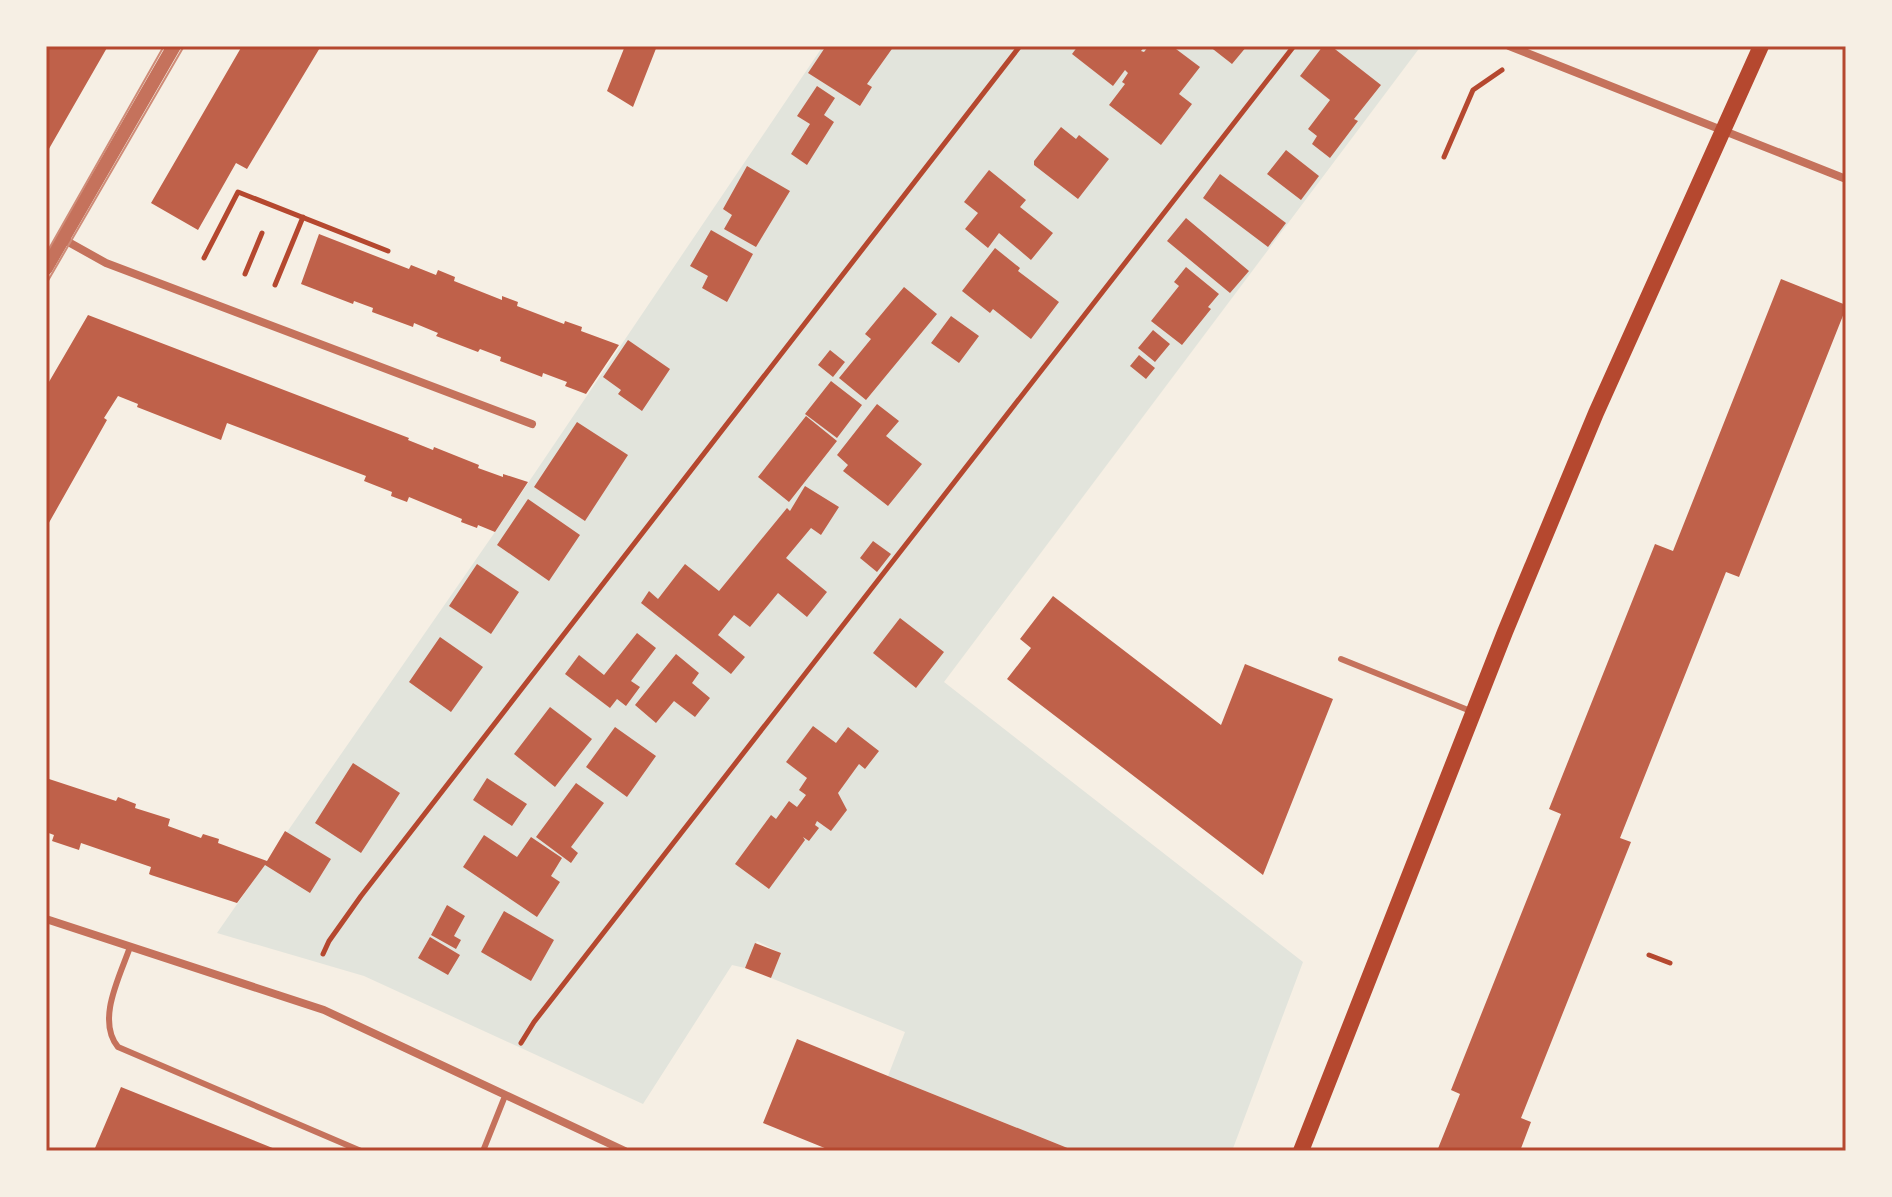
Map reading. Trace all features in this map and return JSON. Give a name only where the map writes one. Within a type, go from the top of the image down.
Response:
[{"type":"main road","points":[[1301,1151],[1473,712],[1596,413],[1761,46]]},
{"type":"street","points":[[46,268],[174,46]]},
{"type":"street","points":[[1509,46],[1846,179]]},
{"type":"street","points":[[63,239],[106,263],[532,424]]},
{"type":"street","points":[[46,919],[324,1010],[625,1151]]},
{"type":"lane","points":[[1341,659],[1473,712]]},
{"type":"lane","points":[[130,947],[109,1015],[109,1033],[118,1047],[361,1151]]},
{"type":"lane","points":[[483,1151],[505,1096]]},
{"type":"path","points":[[323,954],[361,896],[1020,46]]},
{"type":"path","points":[[521,1043],[534,1022],[1294,46]]},
{"type":"path","points":[[1444,157],[1473,90],[1502,70]]},
{"type":"path","points":[[204,258],[238,192],[388,251]]},
{"type":"path","points":[[275,285],[303,217]]},
{"type":"path","points":[[245,274],[262,233]]},
{"type":"path","points":[[1649,955],[1670,963]]},
{"type":"shaded area","points":[[823,46],[1421,46],[944,682],[1303,962],[1232,1151],[1075,1151],[888,1076],[905,1032],[771,978],[780,953],[757,941],[745,968],[732,965],[643,1104],[364,976],[217,933],[495,532]]},
{"type":"building","points":[[46,46],[108,46],[46,154]]},
{"type":"building","points":[[242,46],[321,46],[247,169],[236,163],[198,230],[151,203]]},
{"type":"building","points":[[625,46],[657,46],[633,107],[607,91]]},
{"type":"building","points":[[826,46],[894,46],[867,84],[872,87],[860,106],[808,73]]},
{"type":"building","points":[[1078,46],[1145,46],[1141,51],[1144,52],[1149,46],[1172,46],[1200,67],[1179,94],[1192,104],[1161,145],[1109,105],[1125,84],[1122,82],[1128,73],[1125,70],[1113,86],[1072,54]]},
{"type":"building","points":[[1209,46],[1247,46],[1232,64]]},
{"type":"building","points":[[1323,46],[1331,46],[1381,85],[1354,119],[1358,121],[1330,158],[1312,144],[1317,136],[1308,129],[1330,100],[1300,76]]},
{"type":"building","points":[[817,86],[835,98],[824,115],[834,122],[807,165],[791,154],[810,124],[797,116]]},
{"type":"building","points":[[1061,127],[1076,139],[1079,135],[1109,159],[1078,199],[1034,165]]},
{"type":"building","points":[[1286,150],[1319,176],[1301,200],[1267,174]]},
{"type":"building","points":[[747,166],[790,191],[756,247],[724,229],[732,215],[723,209]]},
{"type":"building","points":[[989,170],[1026,200],[1020,207],[1053,233],[1031,260],[999,233],[988,248],[965,229],[978,213],[964,202]]},
{"type":"building","points":[[1220,174],[1286,223],[1268,247],[1203,198]]},
{"type":"building","points":[[1186,218],[1249,271],[1230,293],[1167,241]]},
{"type":"building","points":[[711,230],[753,254],[727,302],[702,288],[708,276],[690,266]]},
{"type":"building","points":[[319,234],[409,269],[411,265],[436,275],[438,270],[455,277],[454,281],[502,300],[502,296],[518,302],[517,306],[564,324],[565,321],[582,327],[581,331],[619,345],[586,394],[565,386],[567,382],[543,373],[542,377],[500,361],[501,357],[436,336],[438,333],[414,323],[413,327],[372,312],[373,308],[354,301],[353,304],[301,284]]},
{"type":"building","points":[[995,248],[1020,268],[1018,271],[1059,302],[1031,339],[993,309],[990,313],[962,291]]},
{"type":"building","points":[[1186,267],[1219,294],[1182,345],[1151,321],[1179,286],[1174,282]]},
{"type":"building","points":[[1781,279],[1846,305],[1846,308],[1739,577],[1726,572],[1620,838],[1631,842],[1521,1118],[1531,1122],[1520,1151],[1437,1151],[1460,1094],[1451,1090],[1561,814],[1549,809],[1655,544],[1673,551]]},
{"type":"building","points":[[904,287],[937,314],[866,400],[839,378],[871,339],[865,334]]},
{"type":"building","points":[[88,315],[409,438],[433,450],[434,447],[479,465],[478,468],[528,482],[495,532],[461,522],[462,519],[409,497],[407,502],[391,496],[392,492],[364,481],[366,476],[227,423],[221,440],[137,407],[138,404],[118,396],[46,528],[46,387]]},
{"type":"building","points":[[951,316],[979,336],[959,363],[931,343]]},
{"type":"building","points":[[1153,330],[1170,344],[1155,362],[1138,348]]},
{"type":"building","points":[[628,340],[670,369],[642,411],[618,394],[621,390],[603,377]]},
{"type":"building","points":[[830,350],[845,362],[833,377],[818,365]]},
{"type":"building","points":[[1139,355],[1155,368],[1146,379],[1130,366]]},
{"type":"building","points":[[831,381],[862,405],[837,438],[805,414]]},
{"type":"building","points":[[877,404],[899,421],[886,436],[922,464],[888,506],[843,471],[848,465],[837,455]]},
{"type":"building","points":[[806,416],[837,441],[789,502],[758,477]]},
{"type":"building","points":[[577,422],[628,455],[585,521],[534,487]]},
{"type":"building","points":[[805,486],[839,507],[821,535],[811,528],[786,558],[827,592],[807,617],[778,593],[750,627],[734,615],[718,635],[745,657],[731,674],[641,603],[649,591],[658,599],[685,564],[719,591],[787,508],[790,511]]},
{"type":"building","points":[[528,499],[580,535],[549,581],[497,545]]},
{"type":"building","points":[[873,541],[891,554],[877,572],[860,558]]},
{"type":"building","points":[[477,564],[519,592],[491,634],[449,606]]},
{"type":"building","points":[[1053,596],[1221,725],[1245,664],[1333,699],[1263,875],[1007,679],[1031,648],[1020,639]]},
{"type":"building","points":[[900,618],[944,652],[916,688],[873,653]]},
{"type":"building","points":[[637,633],[656,648],[631,681],[640,687],[626,706],[617,699],[610,708],[565,674],[579,655],[604,675]]},
{"type":"building","points":[[440,637],[483,667],[451,712],[409,682]]},
{"type":"building","points":[[676,654],[699,673],[692,683],[710,698],[695,717],[674,701],[656,723],[635,705]]},
{"type":"building","points":[[550,707],[592,739],[555,787],[514,754]]},
{"type":"building","points":[[813,726],[836,743],[848,727],[879,751],[865,769],[859,764],[838,793],[847,810],[831,831],[817,821],[815,825],[819,828],[809,841],[803,837],[805,840],[769,889],[735,864],[771,815],[776,819],[789,801],[797,807],[806,795],[799,790],[807,778],[786,762]]},
{"type":"building","points":[[615,727],[656,756],[627,797],[586,767]]},
{"type":"building","points":[[353,763],[400,793],[361,853],[315,823]]},
{"type":"building","points":[[46,778],[116,801],[118,797],[136,804],[135,808],[170,819],[168,826],[201,838],[203,834],[219,839],[218,843],[267,861],[285,831],[331,859],[310,893],[265,865],[237,903],[151,875],[151,867],[81,843],[79,850],[52,841],[54,835],[46,832]]},
{"type":"building","points":[[487,778],[527,804],[512,826],[473,800]]},
{"type":"building","points":[[576,783],[604,803],[571,847],[578,853],[571,863],[536,837]]},
{"type":"building","points":[[484,835],[517,857],[531,837],[562,858],[551,876],[560,882],[537,917],[463,867]]},
{"type":"building","points":[[447,905],[465,916],[454,936],[461,940],[456,949],[431,935]]},
{"type":"building","points":[[504,911],[554,940],[531,981],[481,952]]},
{"type":"building","points":[[430,937],[460,955],[448,975],[418,958]]},
{"type":"building","points":[[755,943],[781,953],[771,978],[745,968]]},
{"type":"building","points":[[797,1039],[1075,1151],[832,1151],[763,1123]]},
{"type":"building","points":[[121,1087],[280,1151],[102,1151],[95,1148]]},
{"type":"tram line","points":[[46,254],[164,46]]},
{"type":"tram line","points":[[46,284],[184,46]]}]
